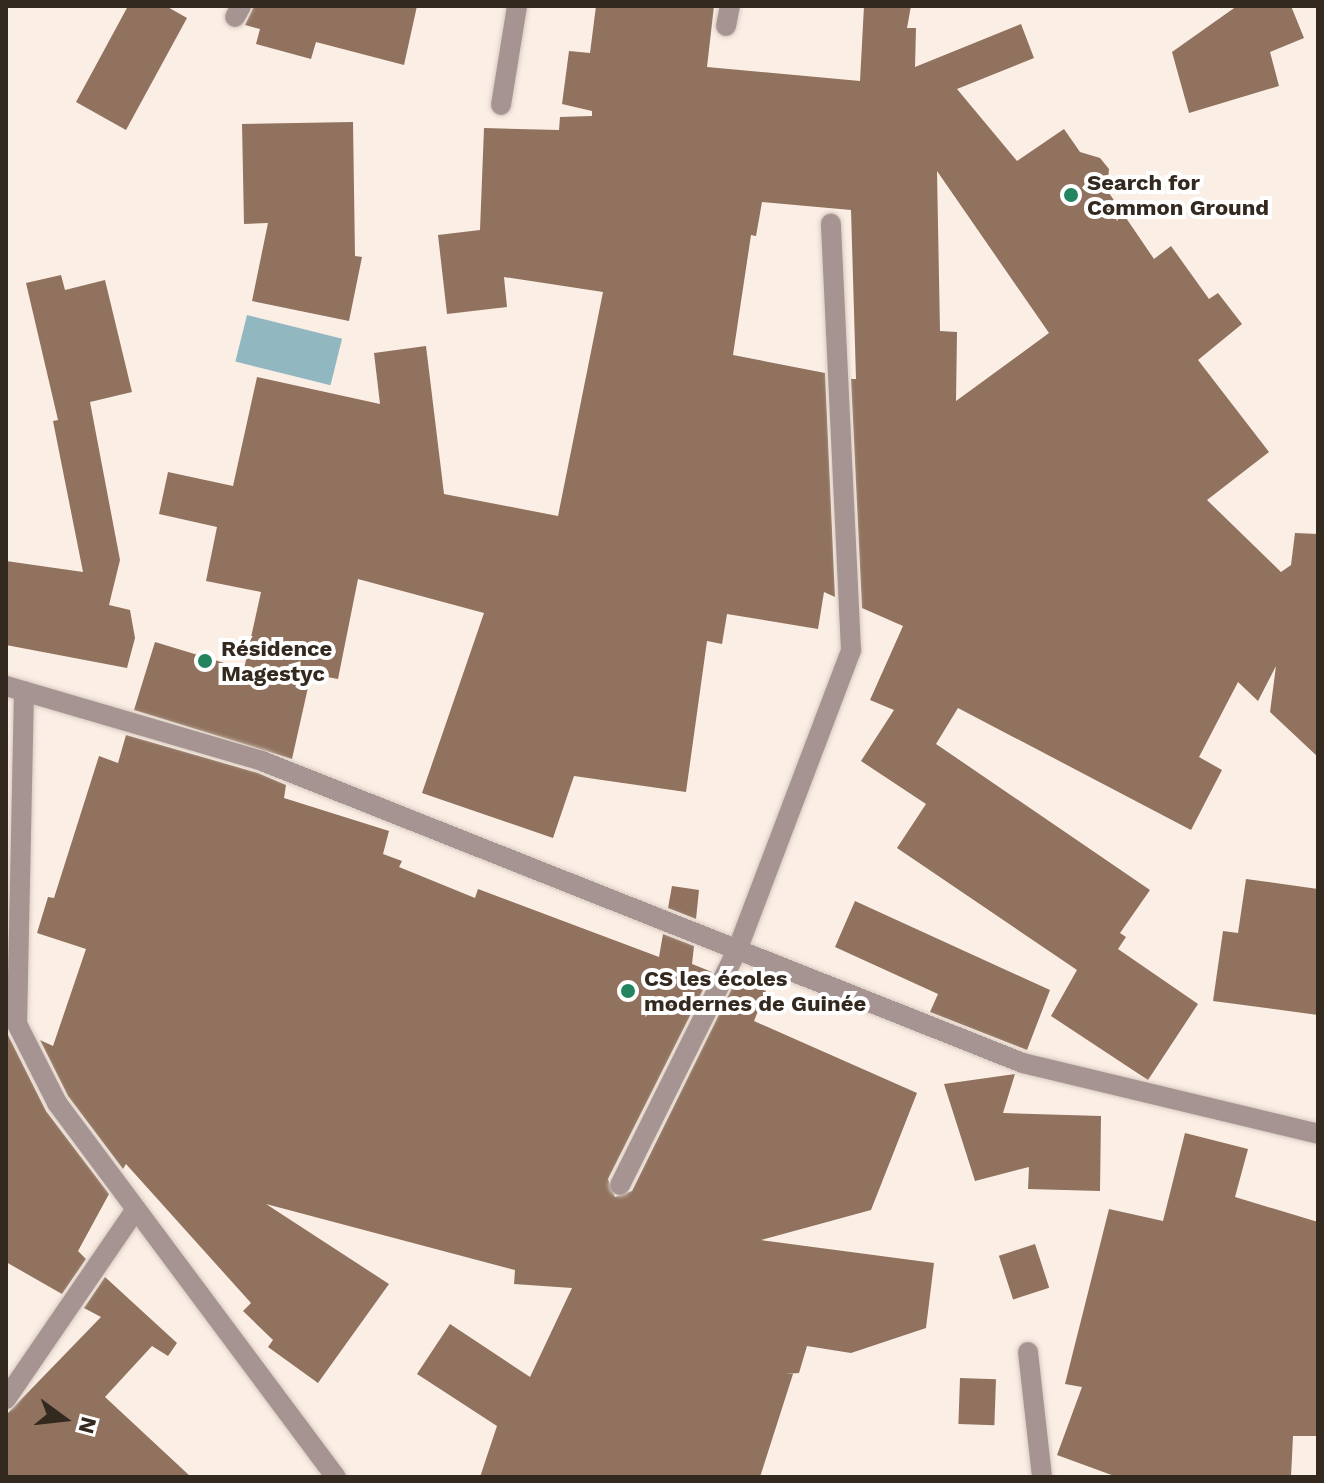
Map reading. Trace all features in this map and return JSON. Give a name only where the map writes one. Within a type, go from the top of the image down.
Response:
[{"type":"street","points":[[501,105],[517,6]]},
{"type":"street","points":[[620,1185],[738,948],[851,650],[831,223]]},
{"type":"street","points":[[336,1477],[57,1103],[17,1024],[15,689],[262,761],[1023,1063],[1318,1134]]},
{"type":"street","points":[[6,1399],[136,1209]]},
{"type":"street","points":[[1028,1352],[1042,1477]]},
{"type":"water","points":[[247,315],[342,339],[330,385],[235,362]]},
{"type":"building","points":[[128,6],[166,6],[187,18],[126,130],[76,102]]},
{"type":"building","points":[[254,6],[417,6],[404,65],[316,42],[311,59],[256,44],[260,29],[245,25]]},
{"type":"building","points":[[596,6],[714,6],[707,67],[860,81],[864,6],[911,6],[907,28],[916,28],[915,67],[1021,24],[1034,58],[957,89],[1017,161],[1064,129],[1080,152],[1100,158],[1109,169],[1107,190],[1154,259],[1171,246],[1209,299],[1218,293],[1242,324],[1198,360],[1269,452],[1207,500],[1281,572],[1291,565],[1295,533],[1318,534],[1318,757],[1270,712],[1276,666],[1258,701],[1238,682],[1199,757],[1222,770],[1191,830],[958,708],[936,744],[1150,890],[1120,933],[1126,937],[1118,949],[1198,1004],[1148,1080],[1051,1016],[1077,970],[897,848],[926,804],[861,761],[894,710],[870,700],[903,626],[862,608],[851,379],[856,379],[851,210],[762,202],[756,236],[751,235],[733,355],[825,373],[835,597],[824,592],[818,629],[727,614],[722,644],[707,641],[686,792],[574,776],[553,838],[422,793],[484,613],[358,579],[338,679],[311,674],[292,759],[134,710],[155,642],[244,669],[261,592],[206,581],[217,527],[159,514],[168,472],[233,486],[257,377],[380,404],[374,353],[426,346],[444,494],[558,516],[603,292],[504,277],[507,307],[447,314],[438,235],[480,230],[484,128],[559,130],[560,117],[592,116],[592,111],[562,104],[569,51],[590,53]],"holes":[[[937,171],[1049,333],[956,401],[957,332],[940,331]]]},
{"type":"building","points":[[1237,6],[1291,6],[1304,38],[1270,52],[1279,86],[1189,113],[1172,52]]},
{"type":"building","points":[[353,122],[355,256],[362,257],[349,321],[252,301],[268,223],[244,224],[242,124]]},
{"type":"building","points":[[61,275],[65,290],[105,280],[132,392],[90,402],[120,560],[109,605],[130,610],[135,638],[127,668],[6,645],[6,561],[83,572],[53,421],[58,420],[26,283]]},
{"type":"building","points":[[126,735],[258,773],[286,785],[284,798],[389,831],[383,854],[402,861],[399,867],[475,898],[478,889],[659,957],[663,934],[694,946],[692,964],[712,972],[608,1179],[615,1197],[632,1191],[736,980],[766,991],[754,1021],[917,1093],[871,1210],[761,1240],[934,1263],[926,1328],[851,1353],[807,1346],[799,1373],[786,1374],[793,1374],[760,1477],[480,1477],[497,1426],[417,1374],[450,1324],[530,1377],[572,1288],[514,1284],[515,1270],[266,1204],[389,1284],[318,1383],[268,1347],[273,1340],[243,1311],[251,1303],[126,1164],[123,1169],[68,1096],[40,1040],[53,1046],[86,949],[37,933],[48,897],[54,898],[99,756],[118,763]]},
{"type":"building","points":[[1246,879],[1318,889],[1318,1015],[1213,1001],[1223,931],[1238,933]]},
{"type":"building","points":[[672,886],[699,890],[696,919],[668,908]]},
{"type":"building","points":[[855,901],[1050,990],[1027,1050],[930,1012],[938,994],[835,947]]},
{"type":"building","points":[[6,1031],[46,1111],[109,1194],[78,1251],[86,1259],[62,1294],[6,1262]]},
{"type":"building","points":[[1015,1074],[1003,1113],[1101,1116],[1100,1191],[1028,1189],[1029,1167],[975,1181],[944,1084]]},
{"type":"building","points":[[1185,1133],[1248,1149],[1235,1197],[1318,1222],[1318,1436],[1293,1436],[1291,1477],[1117,1477],[1057,1455],[1082,1387],[1065,1384],[1109,1209],[1163,1221]]},
{"type":"building","points":[[1035,1244],[1049,1288],[1013,1299],[999,1256]]},
{"type":"building","points":[[105,1277],[177,1343],[168,1356],[152,1346],[105,1397],[191,1477],[6,1477],[6,1415],[101,1317],[84,1308]]},
{"type":"building","points":[[960,1378],[996,1379],[994,1425],[958,1424]]},
{"type":"place","name":"Search for Common Ground","points":[[1071,195]]},
{"type":"place","name":"Résidence Magestyc","points":[[205,661]]},
{"type":"place","name":"CS les écoles modernes de Guinée","points":[[628,991]]}]
